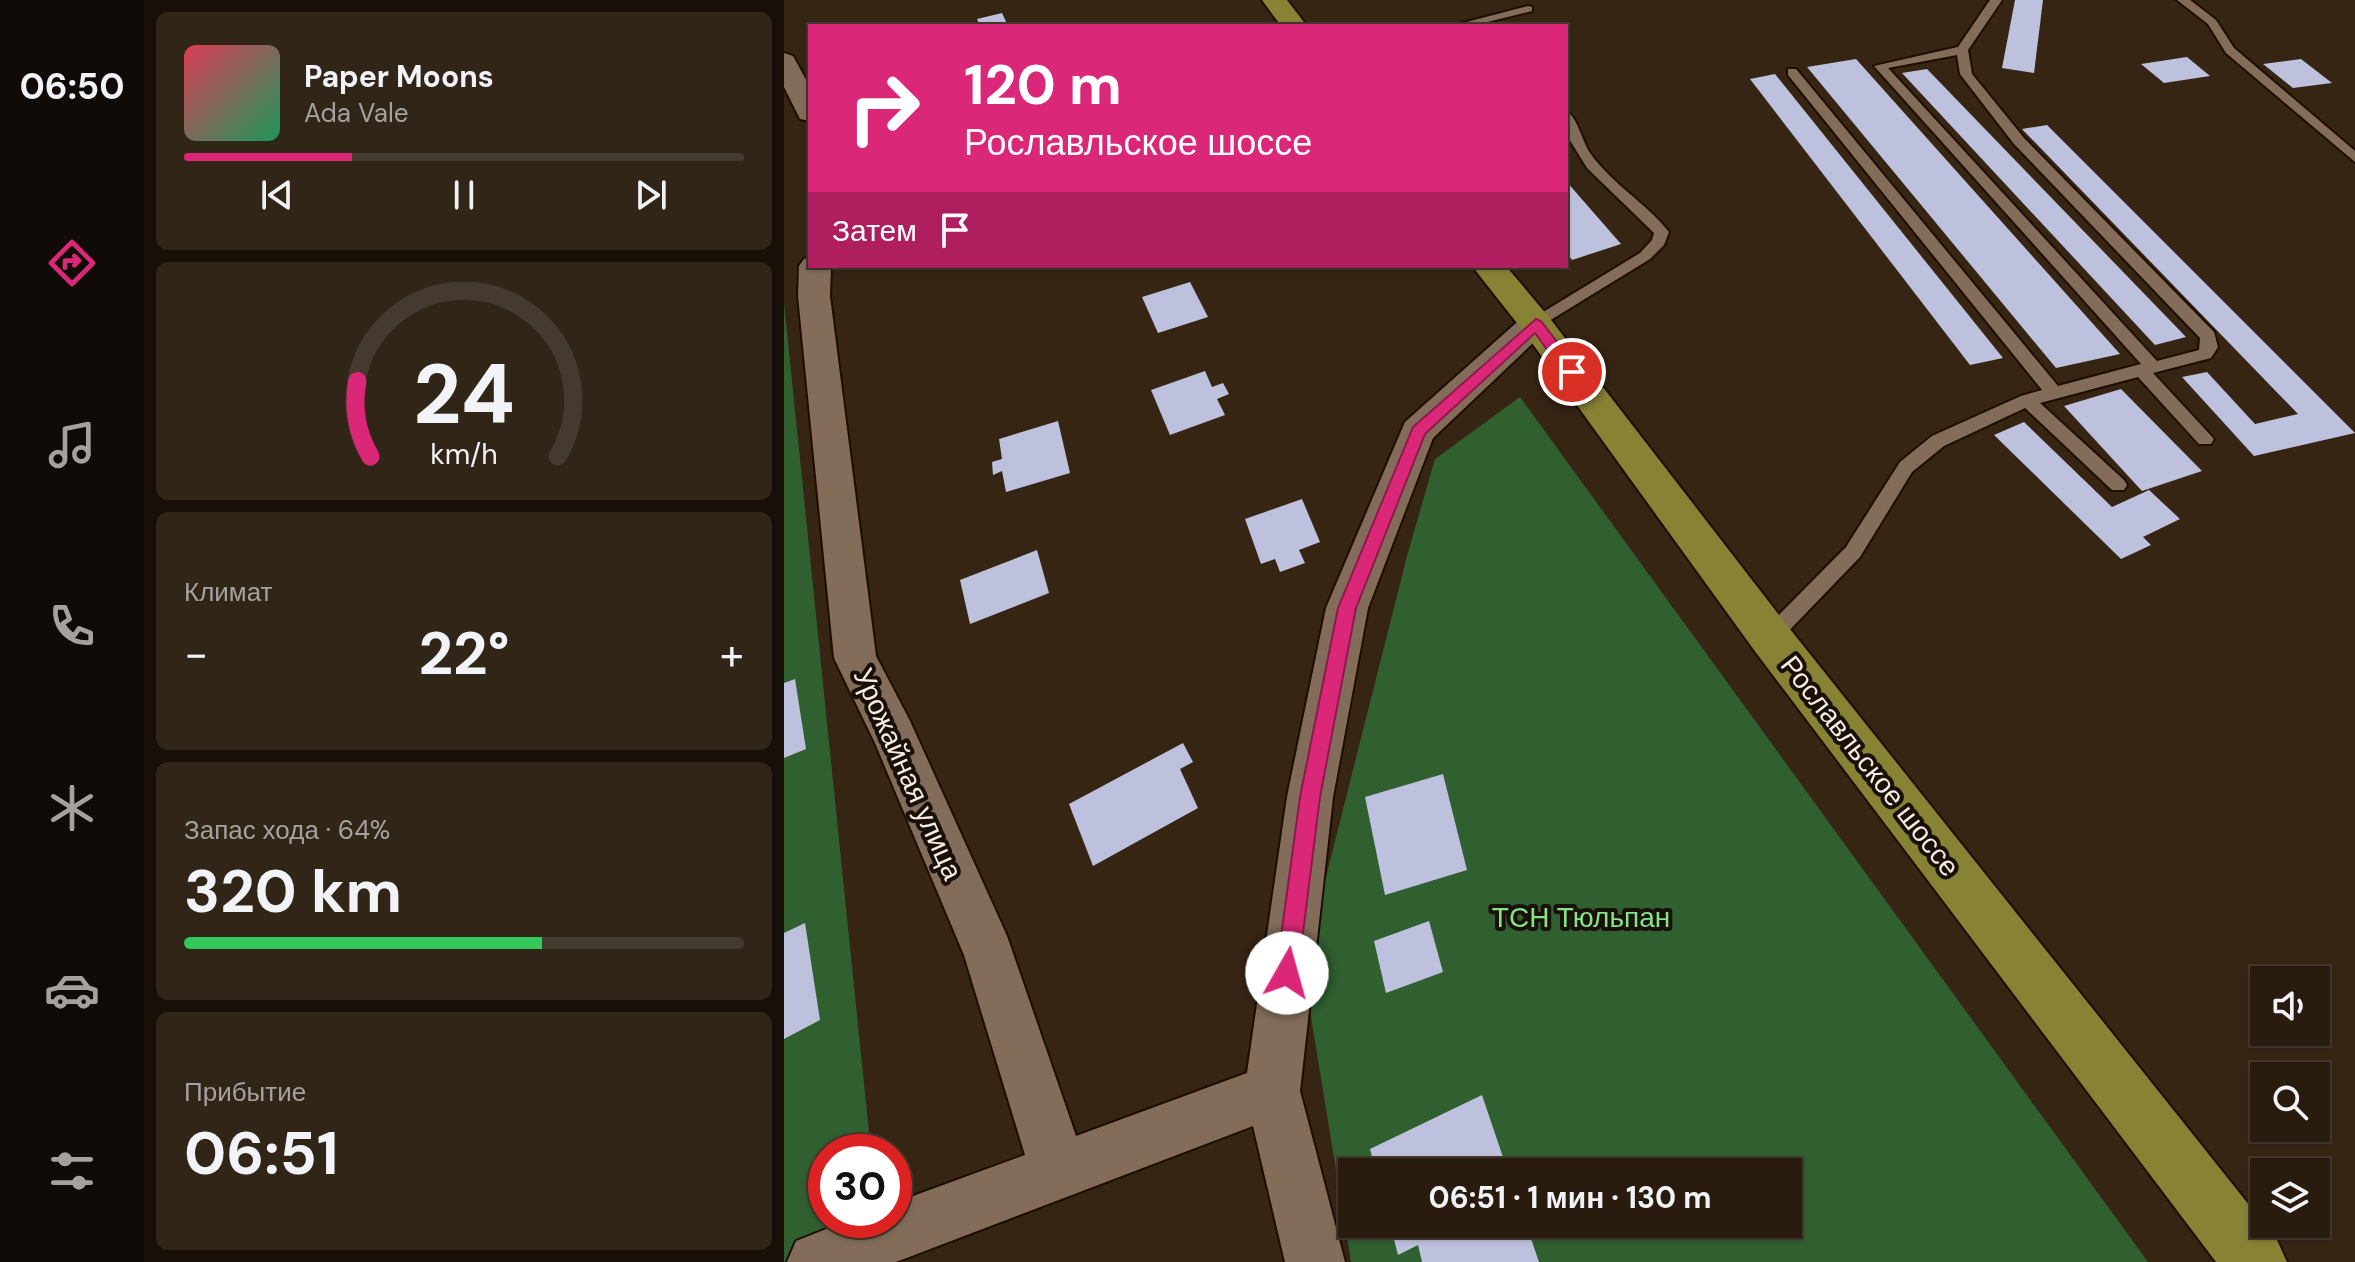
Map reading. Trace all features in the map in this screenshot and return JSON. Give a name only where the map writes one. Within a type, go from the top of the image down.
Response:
[{"type":"main road","points":[[1274,0],[1292,24]]},
{"type":"main road","name":"Рославльское шоссе","points":[[1490,268],[1536,324],[1770,637],[2255,1262]]},
{"type":"street","points":[[784,61],[808,109]]},
{"type":"street","name":"Урожайная улица","points":[[815,268],[814,296],[855,658],[894,736],[989,954],[1059,1172]]},
{"type":"street","points":[[1315,1262],[1272,1091],[1310,797],[1347,608],[1418,431],[1536,324]]},
{"type":"street","points":[[817,1262],[1272,1091]]},
{"type":"lane","points":[[1770,637],[1853,552],[1906,467],[1938,441],[2027,400],[2205,354],[2210,347],[2208,336],[2019,141],[1966,74],[1962,50],[1996,0]]},
{"type":"lane","points":[[2183,0],[2212,22],[2230,50],[2355,158]]},
{"type":"lane","points":[[1478,24],[1499,22],[1528,9]]},
{"type":"lane","points":[[1962,50],[1880,66],[2147,368],[2205,439]]},
{"type":"lane","points":[[1792,72],[2053,392]]},
{"type":"lane","points":[[1536,324],[1645,256],[1659,242],[1662,232],[1588,160],[1568,122]]},
{"type":"lane","points":[[2027,400],[2118,485]]},
{"type":"green space","points":[[784,303],[869,1134],[808,1134],[808,1238],[880,1238],[883,1262],[784,1262]]},
{"type":"green space","name":"ТСН Тюльпан","points":[[1520,397],[2148,1262],[1351,1262],[1347,1238],[1802,1238],[1802,1158],[1338,1158],[1338,1182],[1303,968],[1407,556],[1435,459]]},
{"type":"building","points":[[2015,0],[2043,0],[2034,73],[2002,68]]},
{"type":"building","points":[[1002,13],[1007,24],[979,24],[977,19]]},
{"type":"building","points":[[2187,57],[2210,76],[2164,83],[2141,64]]},
{"type":"building","points":[[1856,59],[2120,354],[2056,368],[1807,67]]},
{"type":"building","points":[[2301,59],[2332,83],[2293,88],[2263,64]]},
{"type":"building","points":[[1927,69],[2186,337],[2155,345],[1902,73]]},
{"type":"building","points":[[1775,74],[2003,358],[1970,365],[1750,79]]},
{"type":"building","points":[[2047,125],[2355,433],[2254,456],[2182,377],[2207,372],[2255,424],[2298,414],[2022,129]]},
{"type":"building","points":[[1568,183],[1621,244],[1572,260],[1568,255]]},
{"type":"building","points":[[1190,282],[1208,317],[1158,333],[1142,297]]},
{"type":"building","points":[[1205,371],[1212,387],[1223,383],[1229,394],[1217,399],[1225,415],[1170,435],[1151,390]]},
{"type":"building","points":[[2121,389],[2202,471],[2142,491],[2064,406]]},
{"type":"building","points":[[1058,421],[1070,473],[1006,492],[1002,471],[993,475],[992,462],[1002,459],[999,439]]},
{"type":"building","points":[[2024,422],[2112,507],[2149,490],[2180,519],[2143,537],[2151,545],[2121,559],[1994,435]]},
{"type":"building","points":[[1302,499],[1320,542],[1299,550],[1305,563],[1280,572],[1275,559],[1261,564],[1245,519]]},
{"type":"building","points":[[1037,550],[1049,593],[970,624],[960,580]]},
{"type":"building","points":[[795,679],[806,749],[784,758],[784,683]]},
{"type":"building","points":[[1183,743],[1193,762],[1180,769],[1198,808],[1093,866],[1069,804]]},
{"type":"building","points":[[1443,774],[1467,870],[1385,895],[1365,797]]},
{"type":"building","points":[[1429,921],[1443,972],[1386,993],[1374,941]]},
{"type":"building","points":[[805,923],[820,1020],[784,1039],[784,933]]},
{"type":"building","points":[[1482,1095],[1503,1158],[1372,1158],[1370,1149]]},
{"type":"building","points":[[1394,1238],[1531,1238],[1539,1262],[1422,1262],[1418,1245],[1398,1255]]},
{"type":"route","points":[[1287,973],[1310,797],[1347,608],[1418,431],[1536,324],[1572,372]]}]
